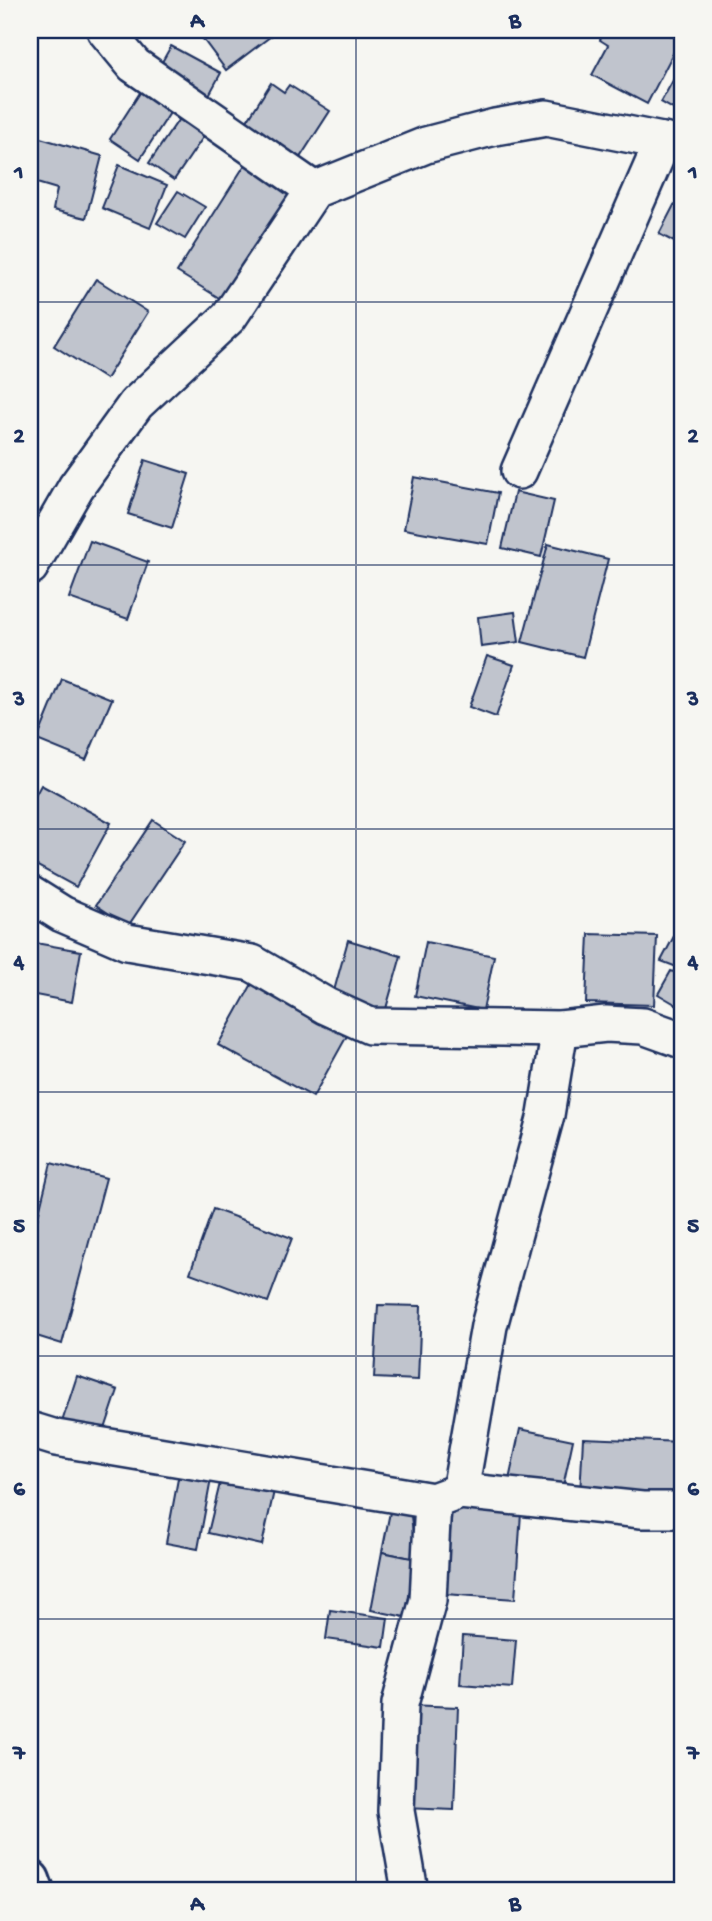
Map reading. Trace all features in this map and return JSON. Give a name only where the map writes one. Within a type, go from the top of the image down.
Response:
[{"type":"street","points":[[105,30],[134,65],[314,190]]},
{"type":"street","points":[[30,567],[75,487],[136,404],[229,317],[314,190],[426,145],[495,127],[546,118],[673,143],[519,471]]},
{"type":"street","points":[[30,894],[62,914],[127,942],[252,963],[326,1006],[370,1026],[559,1029],[606,1024],[643,1026],[682,1040]]},
{"type":"street","points":[[410,1891],[396,1811],[400,1704],[428,1600],[447,1496],[489,1326],[547,1115],[559,1029]]},
{"type":"street","points":[[30,1430],[56,1438],[447,1496],[642,1510],[682,1510]]},
{"type":"street","points":[[30,1880],[34,1891]]},
{"type":"building","points":[[279,30],[226,70],[197,31]]},
{"type":"building","points":[[605,30],[660,30],[680,40],[647,104],[592,75],[608,45],[600,40]]},
{"type":"building","points":[[171,46],[221,73],[208,97],[158,69]]},
{"type":"building","points":[[682,64],[682,114],[661,102]]},
{"type":"building","points":[[147,82],[177,102],[140,159],[110,139]]},
{"type":"building","points":[[271,83],[284,92],[289,85],[330,111],[299,159],[245,124]]},
{"type":"building","points":[[183,113],[208,130],[174,180],[149,163]]},
{"type":"building","points":[[30,135],[102,156],[86,218],[53,210],[57,189],[30,181]]},
{"type":"building","points":[[246,163],[294,192],[224,301],[177,272]]},
{"type":"building","points":[[119,165],[167,185],[150,228],[102,208]]},
{"type":"building","points":[[178,191],[205,207],[185,239],[157,223]]},
{"type":"building","points":[[674,205],[682,209],[682,246],[659,234]]},
{"type":"building","points":[[96,279],[148,312],[106,379],[54,346]]},
{"type":"building","points":[[145,460],[189,474],[172,528],[128,514]]},
{"type":"building","points":[[414,477],[498,493],[488,544],[404,529]]},
{"type":"building","points":[[515,492],[554,501],[541,557],[502,548]]},
{"type":"building","points":[[90,541],[148,562],[128,619],[69,598]]},
{"type":"building","points":[[548,544],[608,559],[583,657],[522,642]]},
{"type":"building","points":[[515,612],[519,642],[481,647],[478,617]]},
{"type":"building","points":[[487,656],[514,665],[496,717],[469,707]]},
{"type":"building","points":[[62,679],[112,699],[86,760],[37,740]]},
{"type":"building","points":[[41,785],[111,823],[76,887],[30,862],[30,805]]},
{"type":"building","points":[[153,820],[185,841],[128,926],[96,905]]},
{"type":"building","points":[[682,921],[682,969],[661,961]]},
{"type":"building","points":[[589,934],[657,936],[654,1005],[586,1003]]},
{"type":"building","points":[[348,940],[401,956],[385,1012],[332,998]]},
{"type":"building","points":[[30,942],[81,951],[72,1002],[30,994]]},
{"type":"building","points":[[426,942],[494,956],[483,1010],[415,996]]},
{"type":"building","points":[[671,971],[682,975],[682,1008],[658,994]]},
{"type":"building","points":[[253,982],[348,1034],[313,1097],[218,1045]]},
{"type":"building","points":[[51,1163],[106,1178],[62,1344],[30,1334],[30,1249]]},
{"type":"building","points":[[213,1209],[292,1238],[268,1302],[190,1273]]},
{"type":"building","points":[[378,1305],[421,1306],[418,1380],[374,1378]]},
{"type":"building","points":[[77,1376],[118,1390],[103,1435],[62,1422]]},
{"type":"building","points":[[520,1429],[573,1440],[562,1491],[509,1480]]},
{"type":"building","points":[[583,1438],[682,1442],[682,1499],[580,1495]]},
{"type":"building","points":[[180,1468],[212,1474],[198,1549],[166,1543]]},
{"type":"building","points":[[221,1479],[274,1491],[262,1545],[208,1533]]},
{"type":"building","points":[[452,1508],[521,1513],[515,1599],[445,1594]]},
{"type":"building","points":[[390,1512],[411,1516],[416,1559],[382,1552]]},
{"type":"building","points":[[382,1552],[416,1559],[405,1617],[371,1610]]},
{"type":"building","points":[[330,1610],[388,1618],[384,1647],[326,1639]]},
{"type":"building","points":[[463,1636],[516,1640],[512,1688],[460,1684]]},
{"type":"building","points":[[408,1705],[458,1707],[454,1810],[404,1808]]}]
